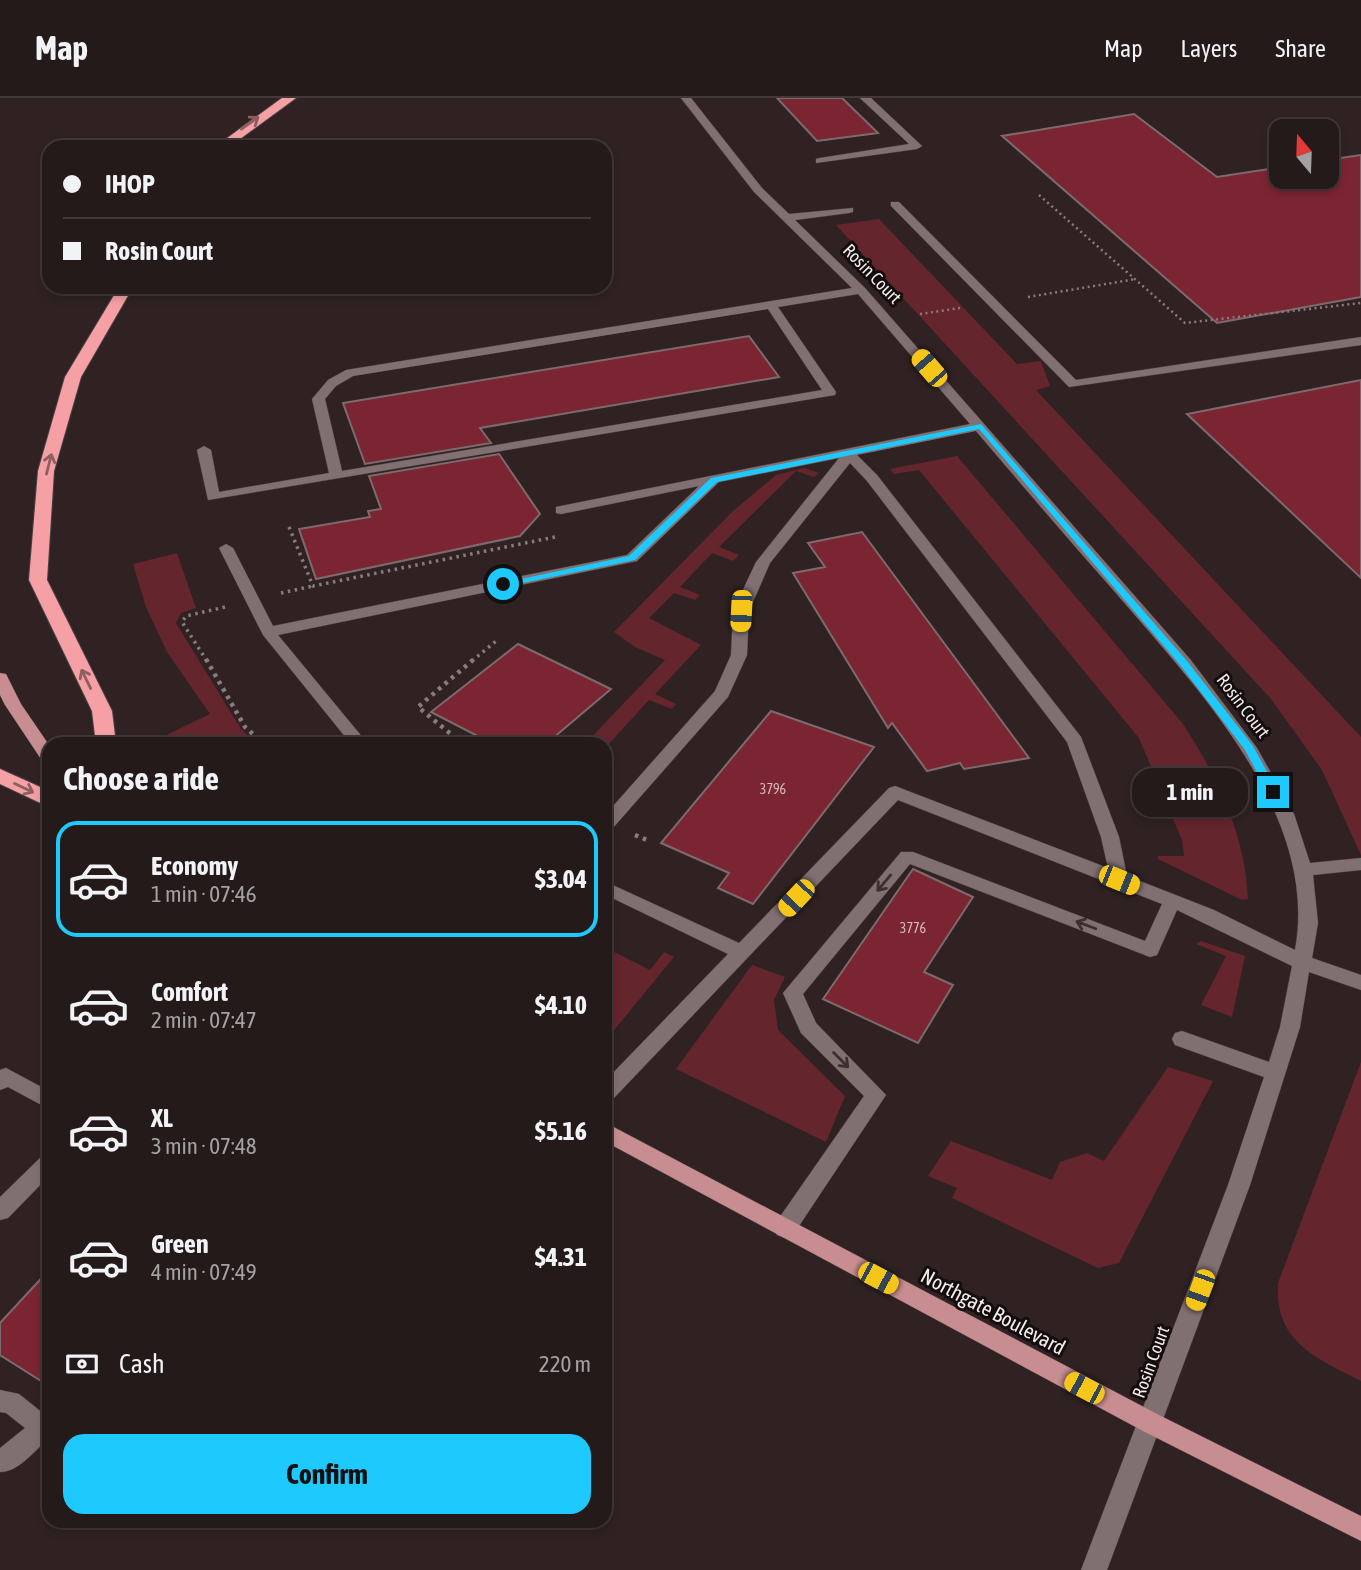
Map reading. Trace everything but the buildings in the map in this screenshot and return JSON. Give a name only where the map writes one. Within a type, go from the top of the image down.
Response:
[{"type":"highway","points":[[231,140],[290,98]]},
{"type":"highway","points":[[105,737],[102,711],[38,580],[47,471],[73,377],[122,294]]},
{"type":"highway","points":[[0,776],[42,797]]},
{"type":"main road","points":[[0,678],[13,705],[42,748]]},
{"type":"main road","name":"Northgate Boulevard","points":[[612,1135],[1151,1423],[1361,1529]]},
{"type":"street","name":"Rosin Court","points":[[686,98],[758,190],[861,290],[1184,663],[1249,748],[1285,814],[1303,870],[1309,923],[1290,1027],[1240,1185],[1094,1570]]},
{"type":"street","points":[[820,161],[917,146],[865,98]]},
{"type":"street","points":[[895,204],[1073,384],[1361,341]]},
{"type":"street","points":[[787,218],[849,210]]},
{"type":"street","points":[[336,476],[318,399],[332,383],[350,373],[861,290]]},
{"type":"street","points":[[204,450],[214,497],[830,391],[771,305]]},
{"type":"street","points":[[561,510],[849,455],[981,426]]},
{"type":"street","points":[[612,818],[722,694],[739,655],[741,611],[764,562],[849,455]]},
{"type":"street","points":[[849,455],[872,478],[1075,741],[1110,837],[1119,880]]},
{"type":"street","points":[[268,632],[632,558],[714,480]]},
{"type":"street","points":[[226,548],[268,632],[354,737]]},
{"type":"street","points":[[612,1087],[895,792],[1172,901],[1301,961],[1361,983]]},
{"type":"street","points":[[785,1228],[876,1095],[808,1028],[793,993],[907,856],[1150,950],[1172,901]]},
{"type":"street","points":[[1303,870],[1361,864]]},
{"type":"street","points":[[612,891],[743,953]]},
{"type":"street","points":[[1182,1039],[1275,1073]]},
{"type":"street","points":[[2,1076],[42,1097]]},
{"type":"street","points":[[0,1211],[42,1169]]},
{"type":"street","points":[[0,1401],[11,1402],[42,1423]]},
{"type":"street","points":[[0,1460],[6,1460],[42,1429]]},
{"type":"path","points":[[1039,195],[1185,323],[1361,303]]},
{"type":"path","points":[[289,527],[313,586]]},
{"type":"path","points":[[257,737],[245,726],[224,687],[182,622],[186,616],[313,586],[556,537]]},
{"type":"path","points":[[454,737],[418,707],[496,641]]},
{"type":"shaded area","points":[[879,219],[1017,364],[1041,361],[1050,386],[1036,390],[1361,737],[1361,855],[1322,770],[1271,699],[836,225]]},
{"type":"shaded area","points":[[957,456],[1183,724],[1208,765],[1227,807],[1241,852],[1248,899],[1242,900],[1158,859],[1158,856],[1184,856],[1182,840],[1139,738],[919,470],[894,474],[890,469]]},
{"type":"shaded area","points":[[804,468],[819,473],[814,477],[796,471],[719,547],[739,555],[733,561],[712,553],[680,587],[700,595],[695,600],[674,593],[649,618],[701,645],[655,694],[676,704],[672,709],[649,700],[612,740],[612,737],[592,737],[665,660],[635,647],[614,632],[733,511],[776,475]]},
{"type":"shaded area","points":[[177,553],[196,608],[181,613],[176,623],[241,729],[250,737],[162,737],[210,714],[167,652],[146,607],[133,564]]},
{"type":"shaded area","points":[[1201,941],[1245,956],[1232,1017],[1201,1005],[1226,956],[1196,944]]},
{"type":"shaded area","points":[[612,951],[650,970],[664,952],[674,957],[612,1033]]},
{"type":"shaded area","points":[[752,965],[785,977],[774,1000],[778,1030],[845,1096],[826,1142],[676,1069]]},
{"type":"shaded area","points":[[1361,1062],[1361,1381],[1314,1355],[1291,1334],[1283,1320],[1278,1283]]},
{"type":"shaded area","points":[[1168,1067],[1213,1081],[1119,1263],[1098,1268],[952,1198],[957,1188],[928,1176],[951,1141],[1052,1180],[1060,1162],[1087,1153],[1104,1161]]},
{"type":"route","points":[[503,584],[632,558],[714,480],[849,455],[981,426],[1184,663],[1249,748],[1273,792]]}]
